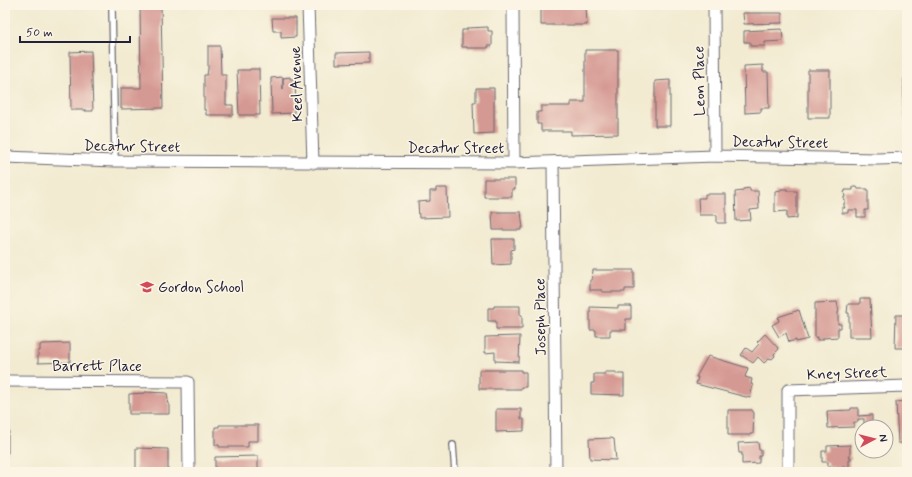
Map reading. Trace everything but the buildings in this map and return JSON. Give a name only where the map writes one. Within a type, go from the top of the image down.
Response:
[{"type":"street","name":"Keel Avenue","points":[[308,5],[313,162]]},
{"type":"street","points":[[513,5],[514,163]]},
{"type":"street","name":"Leon Place","points":[[714,5],[715,156]]},
{"type":"street","name":"Decatur Street","points":[[5,157],[115,161],[514,163],[553,163],[715,156],[878,159],[907,158]]},
{"type":"street","name":"Joseph Place","points":[[553,163],[556,472]]},
{"type":"street","name":"Barrett Place","points":[[5,381],[188,382],[190,472]]},
{"type":"street","name":"Kney Street","points":[[788,472],[788,390],[907,386]]},
{"type":"lane","points":[[112,8],[115,161]]},
{"type":"lane","points":[[453,445],[455,472]]},
{"type":"place","name":"Gordon School","points":[[147,287]]}]
